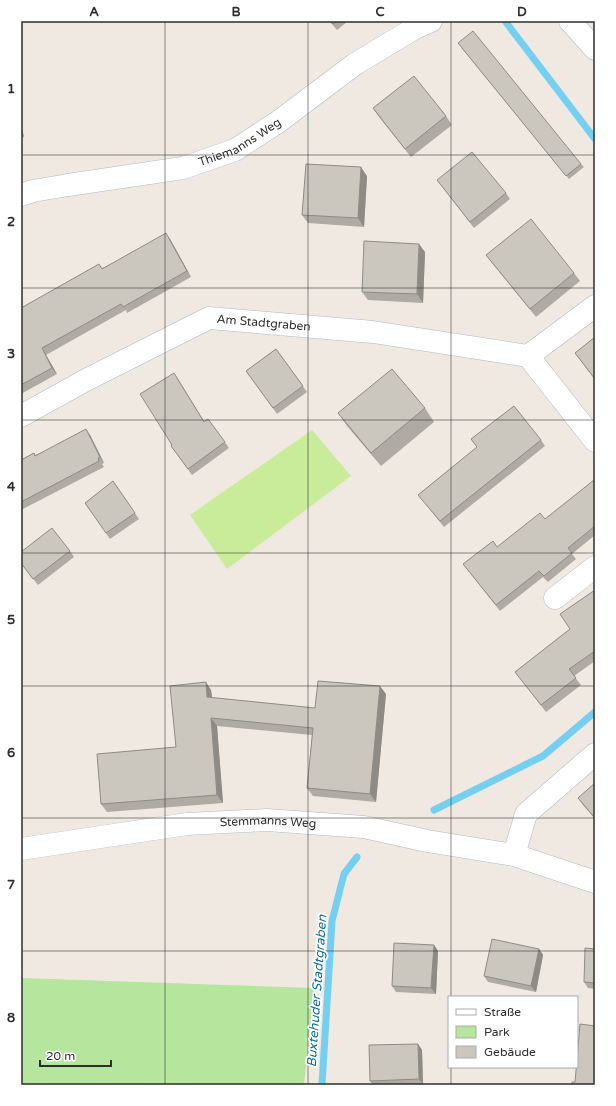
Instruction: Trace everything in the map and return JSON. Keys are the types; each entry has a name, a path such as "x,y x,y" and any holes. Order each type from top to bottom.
{"street":[{"name":"Thiemanns Weg","path":"21,195 68,184 183,168 235,150 278,122 354,64 415,28 430,21"},
{"path":"570,21 595,49"},
{"path":"595,306 528,356 595,441"},
{"name":"Am Stadtgraben","path":"21,416 86,380 209,318 373,332 528,356"},
{"path":"555,598 595,567"},
{"path":"514,855 526,814 595,754"},
{"name":"Stemmanns Weg","path":"21,849 187,824 267,820 364,827 427,840 514,855 595,882"}],"green space":[{"path":"312,430 351,476 227,569 190,515"},
{"path":"21,978 314,988 304,1085 21,1085"}],"building":[{"path":"330,21 337,21 333,24"},
{"path":"473,31 581,164 566,176 458,43"},
{"path":"414,76 446,116 405,149 373,108"},
{"path":"472,152 506,193 470,222 437,180"},
{"path":"306,164 361,167 358,218 302,215"},
{"path":"531,219 574,273 530,309 486,255"},
{"path":"166,233 187,271 123,307 121,304 42,348 52,368 21,385 21,308 99,264 102,269"},
{"path":"364,241 419,244 417,294 362,292"},
{"path":"595,337 595,379 575,353"},
{"path":"276,349 303,386 273,408 246,371"},
{"path":"392,369 425,408 371,453 338,413"},
{"path":"174,373 204,422 208,419 225,442 188,469 171,446 172,445 140,394"},
{"path":"514,406 541,440 440,521 418,495 477,447 471,439"},
{"path":"86,429 100,457 98,458 99,461 21,502 21,460 34,453 35,456"},
{"path":"594,480 595,526 568,548 572,553 544,576 539,571 496,605 463,564 493,541 497,547 540,513 545,519"},
{"path":"113,481 135,513 106,533 85,503"},
{"path":"52,528 70,551 33,579 21,563 21,552"},
{"path":"595,590 595,651 569,669 576,678 541,705 515,672 570,629 560,614"},
{"path":"318,681 380,686 370,794 307,788 313,728 211,718 217,795 101,804 97,754 176,747 170,686 206,682 207,697 315,708"},
{"path":"595,783 595,818 578,798"},
{"path":"492,939 539,949 531,986 484,976"},
{"path":"394,943 434,945 431,988 392,986"},
{"path":"585,948 595,949 595,983 584,982"},
{"path":"580,1024 595,1026 595,1085 572,1085 572,1082 575,1082 576,1068 578,1068"},
{"path":"418,1044 419,1079 370,1081 369,1045"}],"waterway":[{"path":"505,21 595,139"},
{"name":"Buxtehuder Stadtgraben","path":"434,810 543,756 595,712"},
{"name":"Buxtehuder Stadtgraben","path":"322,1085 332,921 344,874 357,857"}]}
